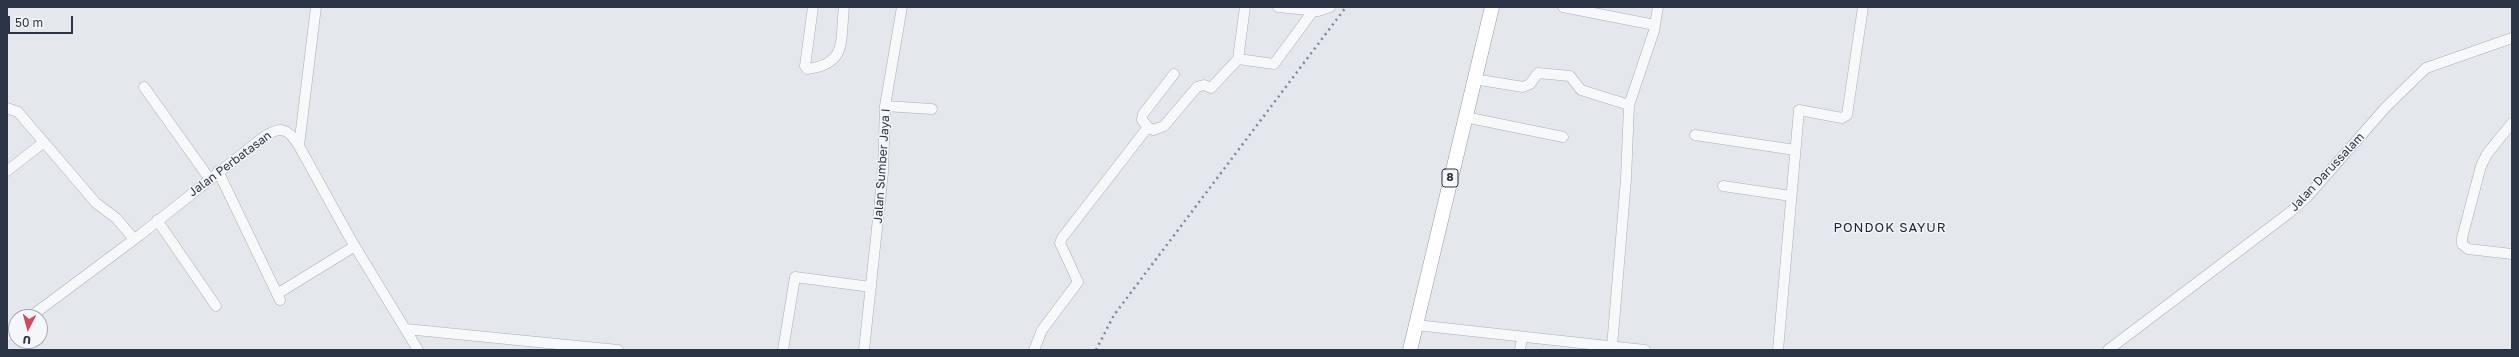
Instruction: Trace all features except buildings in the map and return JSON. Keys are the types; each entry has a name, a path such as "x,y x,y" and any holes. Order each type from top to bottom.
{"highway":[{"name":"8","path":"1410,350 1492,7"}],"street":[{"path":"299,146 316,7"},
{"path":"813,7 805,66 807,69 824,67 832,62 838,54 844,7"},
{"name":"Jalan Sumber Jaya I","path":"864,350 883,172 885,106 902,7"},
{"path":"1174,74 1143,114 1142,120 1148,127 1154,130 1160,129 1197,87 1204,85 1211,88 1238,59 1245,7"},
{"path":"1278,7 1313,11 1330,7"},
{"path":"1563,7 1655,25"},
{"path":"1612,347 1627,157 1628,105 1655,25 1658,7"},
{"path":"1778,350 1799,110 1842,118 1848,112 1863,7"},
{"path":"1238,59 1277,63 1313,11"},
{"name":"Jalan Darussalam","path":"2108,350 2294,209 2318,186 2386,107 2426,68 2512,38"},
{"path":"1474,79 1523,87 1530,84 1538,73 1567,75 1573,78 1580,90 1628,105"},
{"path":"144,87 209,178"},
{"path":"885,106 932,109"},
{"path":"7,108 18,112 96,203 116,218 134,239"},
{"path":"1465,117 1563,137"},
{"path":"2512,123 2487,154 2481,166 2462,238 2462,244 2468,249 2512,254"},
{"path":"1034,350 1042,330 1078,282 1060,243 1061,239 1148,127"},
{"name":"Jalan Perbatasan","path":"41,309 134,239 218,171 276,130 287,131 299,146 355,246 418,350"},
{"path":"1695,135 1796,150"},
{"path":"7,171 44,142"},
{"path":"218,171 279,297 355,246"},
{"path":"1723,186 1791,196"},
{"path":"157,220 216,306"},
{"path":"783,350 795,277 871,287"},
{"path":"1416,324 1645,350"},
{"path":"406,329 512,345 618,350"},
{"path":"1520,350 1522,337"}],"railway":[{"path":"1096,350 1114,315 1346,7"}],"district":[{"name":"PONDOK SAYUR","path":"1890,228"}]}
